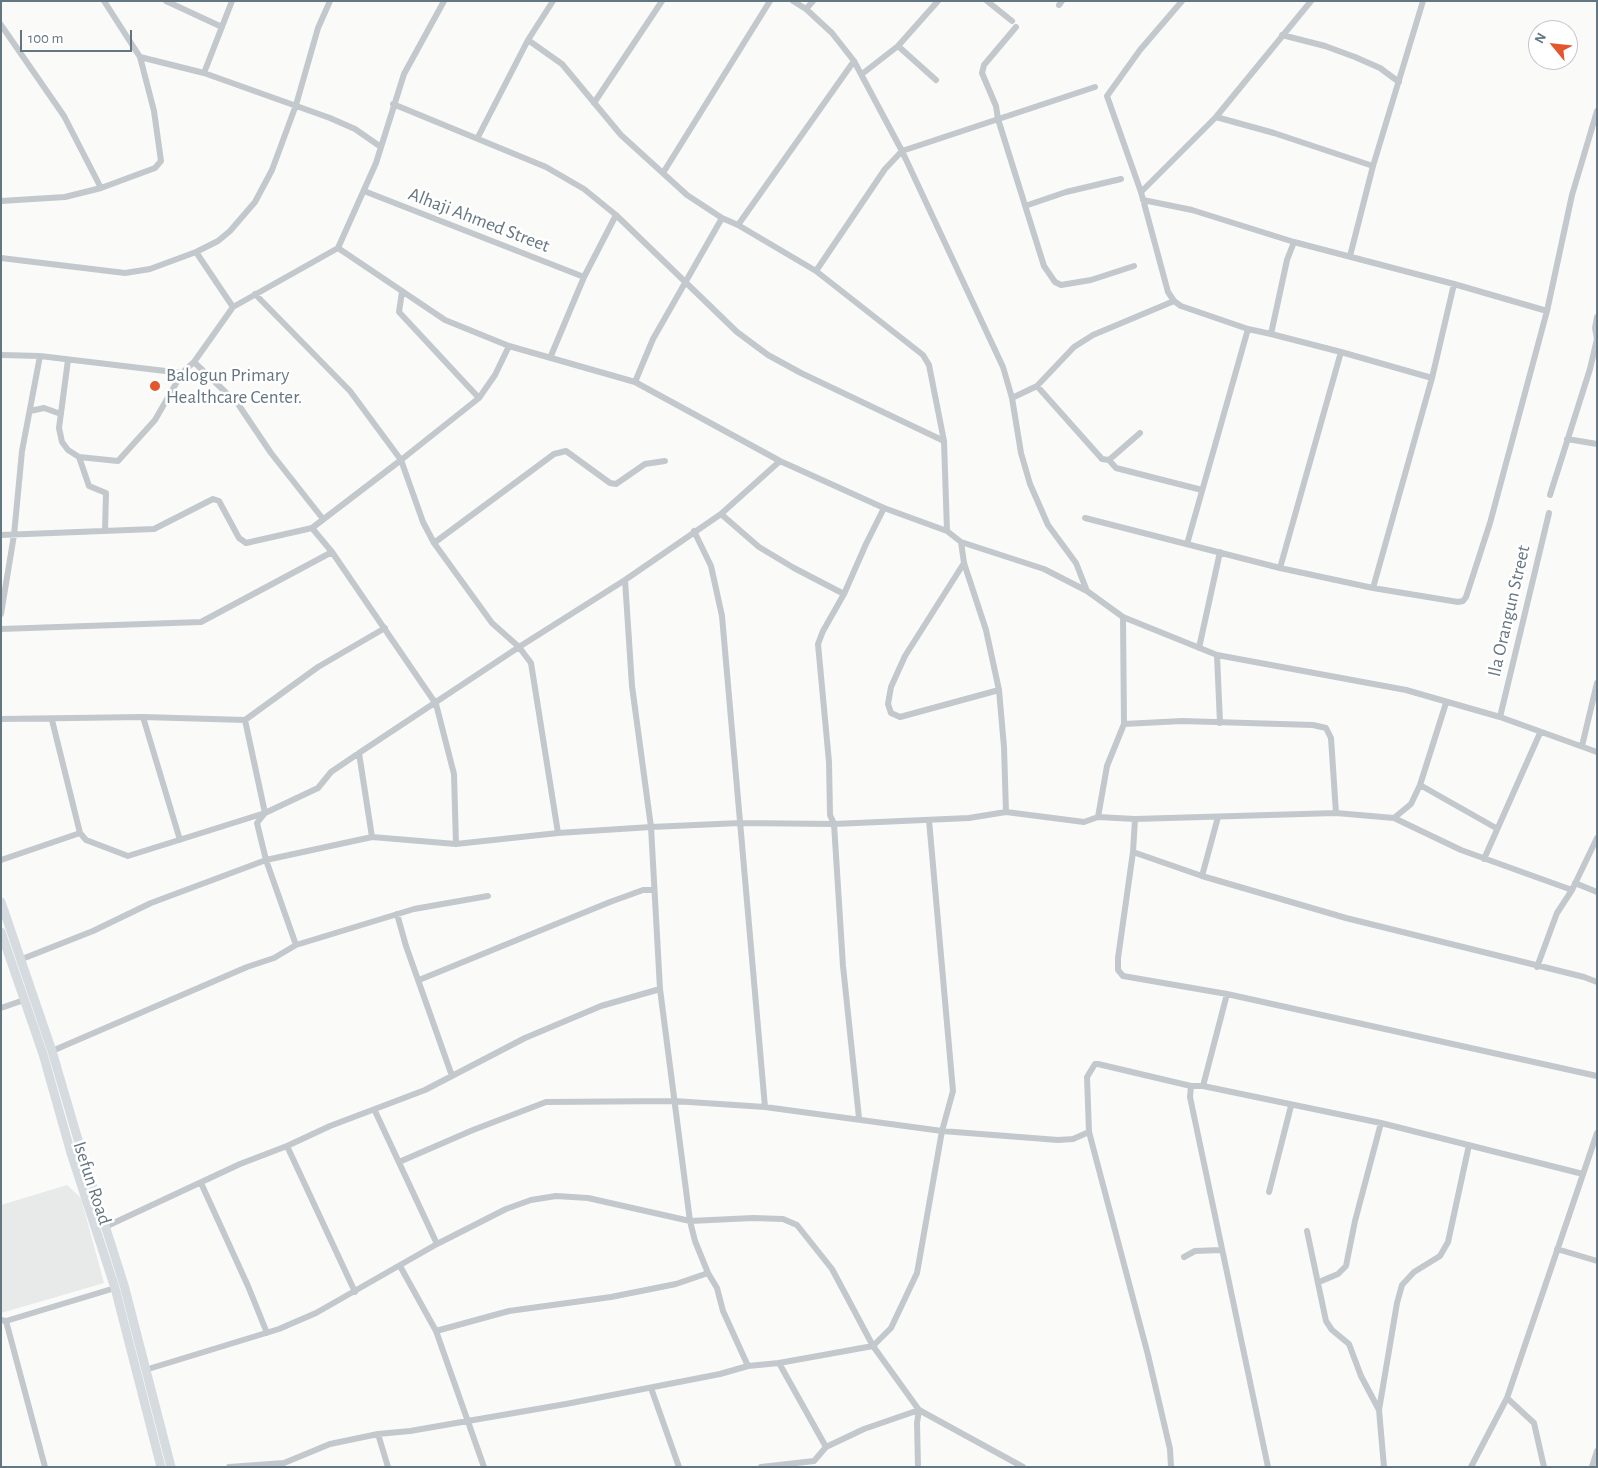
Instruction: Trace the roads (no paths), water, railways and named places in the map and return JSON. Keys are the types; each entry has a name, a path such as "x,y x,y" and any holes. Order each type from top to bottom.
{"street":[{"path":"1,201 65,197 101,188 155,168 161,161 154,110 140,57 104,1"},
{"path":"166,1 222,27"},
{"path":"204,73 232,1"},
{"path":"1,258 125,272 150,269 196,252 230,232 255,202 272,170 296,105 318,28 330,1"},
{"path":"68,360 61,414 62,442 68,450 79,456 118,461 155,420 182,373 194,362 233,307 338,248 364,191 381,147 404,74 444,1"},
{"path":"478,137 528,40 553,1"},
{"path":"594,103 662,1"},
{"path":"662,173 770,1"},
{"path":"793,1 806,9 832,33 854,61 902,151 1003,367 1012,398 1017,437 1030,484 1048,525 1076,563 1087,591"},
{"path":"806,9 813,1"},
{"path":"862,74 898,46 938,1"},
{"path":"987,1 1014,24 982,70 996,106 998,119 1044,266 1056,282 1062,285 1134,266"},
{"path":"1182,1 1140,50 1107,96 1141,192 1168,292 1174,301 1181,306 1210,314 1248,329 1341,352 1432,378"},
{"path":"1141,192 1216,118 1310,1"},
{"path":"1350,256 1373,166 1423,1"},
{"path":"1,25 64,116 101,188"},
{"path":"1282,35 1325,46 1355,57 1380,68 1399,82"},
{"path":"528,40 562,64 621,136 688,195 722,218 738,225 816,271 923,356 929,366 944,441 947,530"},
{"path":"898,46 936,80"},
{"path":"140,57 204,73 296,105 354,129 381,147"},
{"path":"738,225 854,61"},
{"path":"816,271 885,169 902,151 1095,87"},
{"path":"393,104 478,137 546,167 584,189 616,215 737,332 768,355 801,373 944,441"},
{"path":"1086,518 1280,568 1373,588 1458,602 1466,597 1490,524 1547,311 1572,195 1597,111"},
{"path":"1216,118 1274,133 1373,166"},
{"path":"1025,206 1066,192 1121,179"},
{"name":"Alhaji Ahmed Street","path":"364,191 584,277"},
{"path":"1142,200 1192,210 1294,242 1454,284 1547,311"},
{"path":"550,358 584,277 616,215"},
{"path":"635,382 653,339 722,218"},
{"path":"1271,334 1287,260 1294,242"},
{"path":"338,248 445,320 508,346 635,382 780,461 884,508 947,530 961,542 1044,569 1087,591 1123,616 1199,648 1217,655 1406,690 1500,717 1597,752"},
{"path":"196,252 233,307"},
{"path":"1373,588 1432,378 1454,284"},
{"path":"402,292 399,312 479,398"},
{"path":"255,294 350,391 401,460 423,522 434,544 492,624 519,647 531,662 558,833"},
{"path":"1012,398 1037,386 1074,347 1093,335 1174,301"},
{"path":"1550,495 1590,369 1597,339 1597,317"},
{"path":"1187,544 1248,329"},
{"path":"1,536 154,529 213,499 219,501 240,538 246,543 312,528 479,398 496,375 508,346"},
{"path":"1280,568 1341,352"},
{"path":"1,356 40,356 182,373"},
{"path":"1,614 14,535 22,451 40,356"},
{"path":"194,362 238,404 272,454 323,519"},
{"path":"1037,386 1100,458 1109,460 1116,468 1202,490"},
{"path":"30,411 44,408 61,414"},
{"path":"1109,460 1140,433"},
{"path":"1567,439 1597,444"},
{"path":"434,544 554,454 566,452 610,483 616,484 645,464 665,461"},
{"path":"79,456 89,486 106,493 105,530"},
{"path":"52,720 80,833 86,840 128,856 265,812 318,788 331,772 359,753 436,704 519,647 625,580 721,514 780,461"},
{"path":"859,1118 840,929 834,824 830,815 829,762 818,644 823,631 844,594 884,508"},
{"name":"Ila Orangun Street","path":"1500,717 1549,513"},
{"path":"721,514 759,547 844,594"},
{"path":"312,528 332,552 436,704 454,774 456,844"},
{"path":"694,531 711,566 722,616 765,1107"},
{"path":"961,542 964,563 986,630 999,690 1004,747 1006,812"},
{"path":"1,629 201,622 332,552"},
{"path":"1199,648 1220,552"},
{"path":"964,563 905,656 891,687 888,704 891,713 900,717 999,690"},
{"path":"625,580 632,686 652,827 660,989 690,1221 695,1241 708,1273 717,1288 723,1311 748,1366"},
{"path":"1098,817 1107,766 1124,724 1123,616"},
{"path":"1,719 52,720 143,717 245,720 318,667 385,628"},
{"path":"1217,655 1220,724"},
{"path":"1582,746 1597,683"},
{"path":"1394,818 1411,804 1420,785 1446,703"},
{"path":"143,717 180,840"},
{"path":"245,720 265,812 257,823 266,860 296,946"},
{"path":"1124,724 1182,721 1220,724 1313,725 1326,728 1331,738 1336,813"},
{"path":"1484,859 1496,828 1540,733"},
{"path":"359,753 372,837"},
{"path":"1420,785 1496,828"},
{"path":"22,959 93,931 151,903 266,860 372,837 456,844 558,833 652,827 740,823 834,824 929,820 969,818 1006,812 1084,822 1098,817 1135,819 1336,813 1394,818 1484,859 1573,887 1597,892"},
{"path":"1202,876 1218,817"},
{"path":"1135,819 1133,852 1118,970 1122,976 1227,994 1597,1076"},
{"path":"229,1467 284,1465 330,1444 378,1434 410,1431 651,1388 748,1366 779,1364 873,1346 891,1328 918,1274 942,1131 954,1090 929,820"},
{"path":"1,860 80,833"},
{"path":"1537,967 1557,913 1573,887 1597,838"},
{"path":"1133,852 1202,876 1346,918 1537,967 1584,977 1597,982"},
{"path":"419,980 610,902 643,890 654,890"},
{"path":"52,1051 247,967 274,958 296,946 397,914 442,903 488,896"},
{"name":"Isefun Road","path":"1,902 52,1051 124,1285 171,1467"},
{"path":"397,914 452,1076"},
{"name":"Isefun Road","path":"1,932 114,1288 161,1467"},
{"path":"105,1227 240,1164 287,1146 330,1126 418,1094 525,1038 601,1006 660,989"},
{"path":"1203,1086 1227,994"},
{"path":"1,1008 24,1000"},
{"path":"1171,1467 1170,1449 1148,1355 1090,1132 1087,1077 1095,1064 1165,1078 1191,1086 1203,1086 1291,1106 1381,1123 1583,1174"},
{"path":"1191,1086 1190,1097 1268,1467"},
{"path":"399,1162 491,1122 546,1102 674,1101 765,1107 859,1118 942,1131 1058,1140 1073,1139 1090,1132"},
{"path":"1269,1192 1291,1106"},
{"path":"375,1111 436,1244"},
{"path":"1319,1282 1338,1274 1346,1266 1355,1221 1381,1123"},
{"path":"1472,1467 1507,1398 1597,1132"},
{"path":"1384,1467 1379,1410 1397,1303 1402,1285 1414,1272 1440,1256 1448,1242 1468,1145"},
{"path":"287,1146 355,1292"},
{"path":"201,1183 248,1286 267,1333"},
{"path":"145,1370 267,1333 316,1313 436,1244 506,1209 531,1200 556,1196 588,1198 690,1221 753,1218 783,1219 797,1225 832,1269 873,1346 919,1410 1014,1464 1023,1467"},
{"path":"1307,1231 1326,1321 1332,1330 1349,1344 1361,1376 1379,1410"},
{"path":"1557,1249 1597,1262"},
{"path":"1184,1257 1194,1251 1221,1250"},
{"path":"400,1266 436,1331 484,1467"},
{"path":"436,1331 509,1311 611,1297 676,1284 708,1273"},
{"path":"45,1467 4,1321 114,1288"},
{"path":"779,1364 826,1447"},
{"path":"651,1388 679,1467"},
{"path":"1507,1398 1534,1423 1544,1467"},
{"path":"761,1467 815,1464 826,1447 864,1429 919,1410"},
{"path":"918,1467 917,1423 919,1410"},
{"path":"378,1434 388,1467"},
{"path":"1592,1467 1597,1451"}],"place":[{"name":"Balogun Primary Healthcare Center.","path":"155,386"}]}
